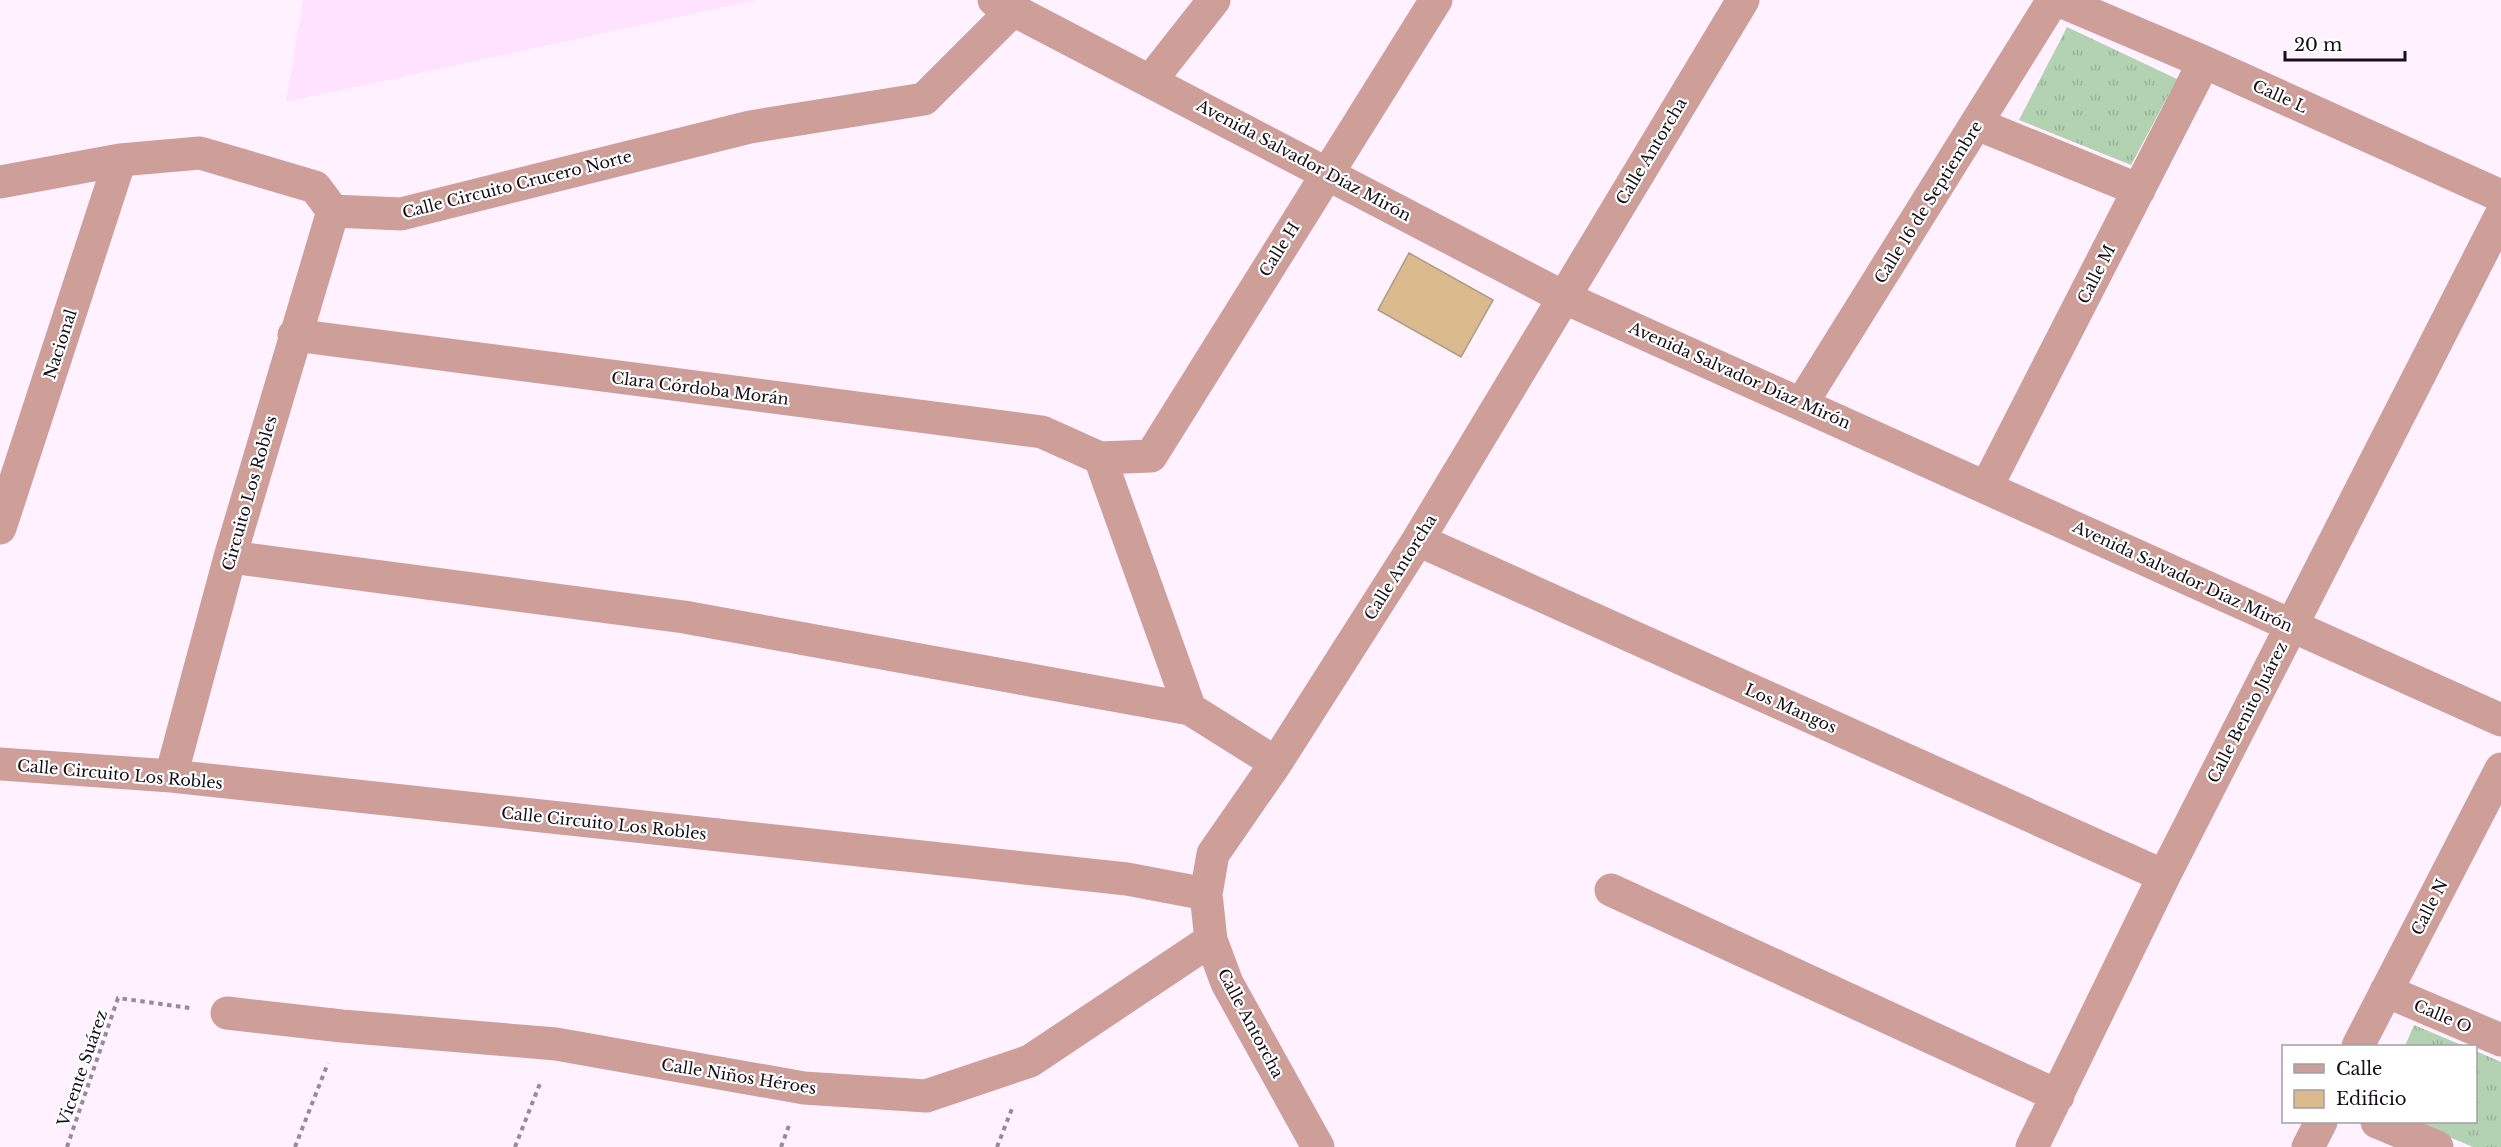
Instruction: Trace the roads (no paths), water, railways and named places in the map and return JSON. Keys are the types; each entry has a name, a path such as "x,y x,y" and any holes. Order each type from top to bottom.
{"street":[{"path":"1151,80 1214,0"},
{"name":"Calle H","path":"1100,458 1151,456 1436,0"},
{"name":"Calle Antorcha","path":"1318,1147 1227,983 1211,940 1206,894 1214,854 1276,763 1418,540 1743,0"},
{"name":"Calle 16 de Septiembre","path":"1802,403 2053,0"},
{"name":"Calle L","path":"2058,0 2204,62 2501,196"},
{"name":"Avenida Salvador Díaz Mirón","path":"1003,5 1151,80 1563,297 1987,486 2501,720"},
{"name":"Calle Circuito Crucero Norte","path":"333,211 401,214 750,127 924,99 1003,5"},
{"name":"Calle M","path":"1987,486 2204,62"},
{"path":"1977,124 2139,190"},
{"path":"0,182 120,160 200,153 315,187 333,211"},
{"name":"Nacional","path":"0,528 120,160"},
{"name":"Circuito Los Robles","path":"171,776 230,557 294,335 333,211"},
{"name":"Calle Benito Juárez","path":"2032,1147 2164,876 2501,215"},
{"name":"Clara Córdoba Morán","path":"294,335 1042,432 1100,458"},
{"path":"1100,458 1190,709"},
{"name":"Los Mangos","path":"1418,540 2164,876"},
{"path":"230,557 684,617 1190,709 1276,763"},
{"name":"Calle Circuito Los Robles","path":"0,764 171,776 1116,878 1206,894"},
{"name":"Calle N","path":"2359,1045 2501,769"},
{"path":"1611,890 2058,1096"},
{"name":"Calle Niños Héroes","path":"227,1013 342,1026 556,1044 804,1088 926,1096 1030,1061 1211,940"},
{"name":"Calle O","path":"2386,991 2501,1040"},
{"path":"2308,1147 2320,1123"},
{"path":"2379,1123 2437,1147"}]}
